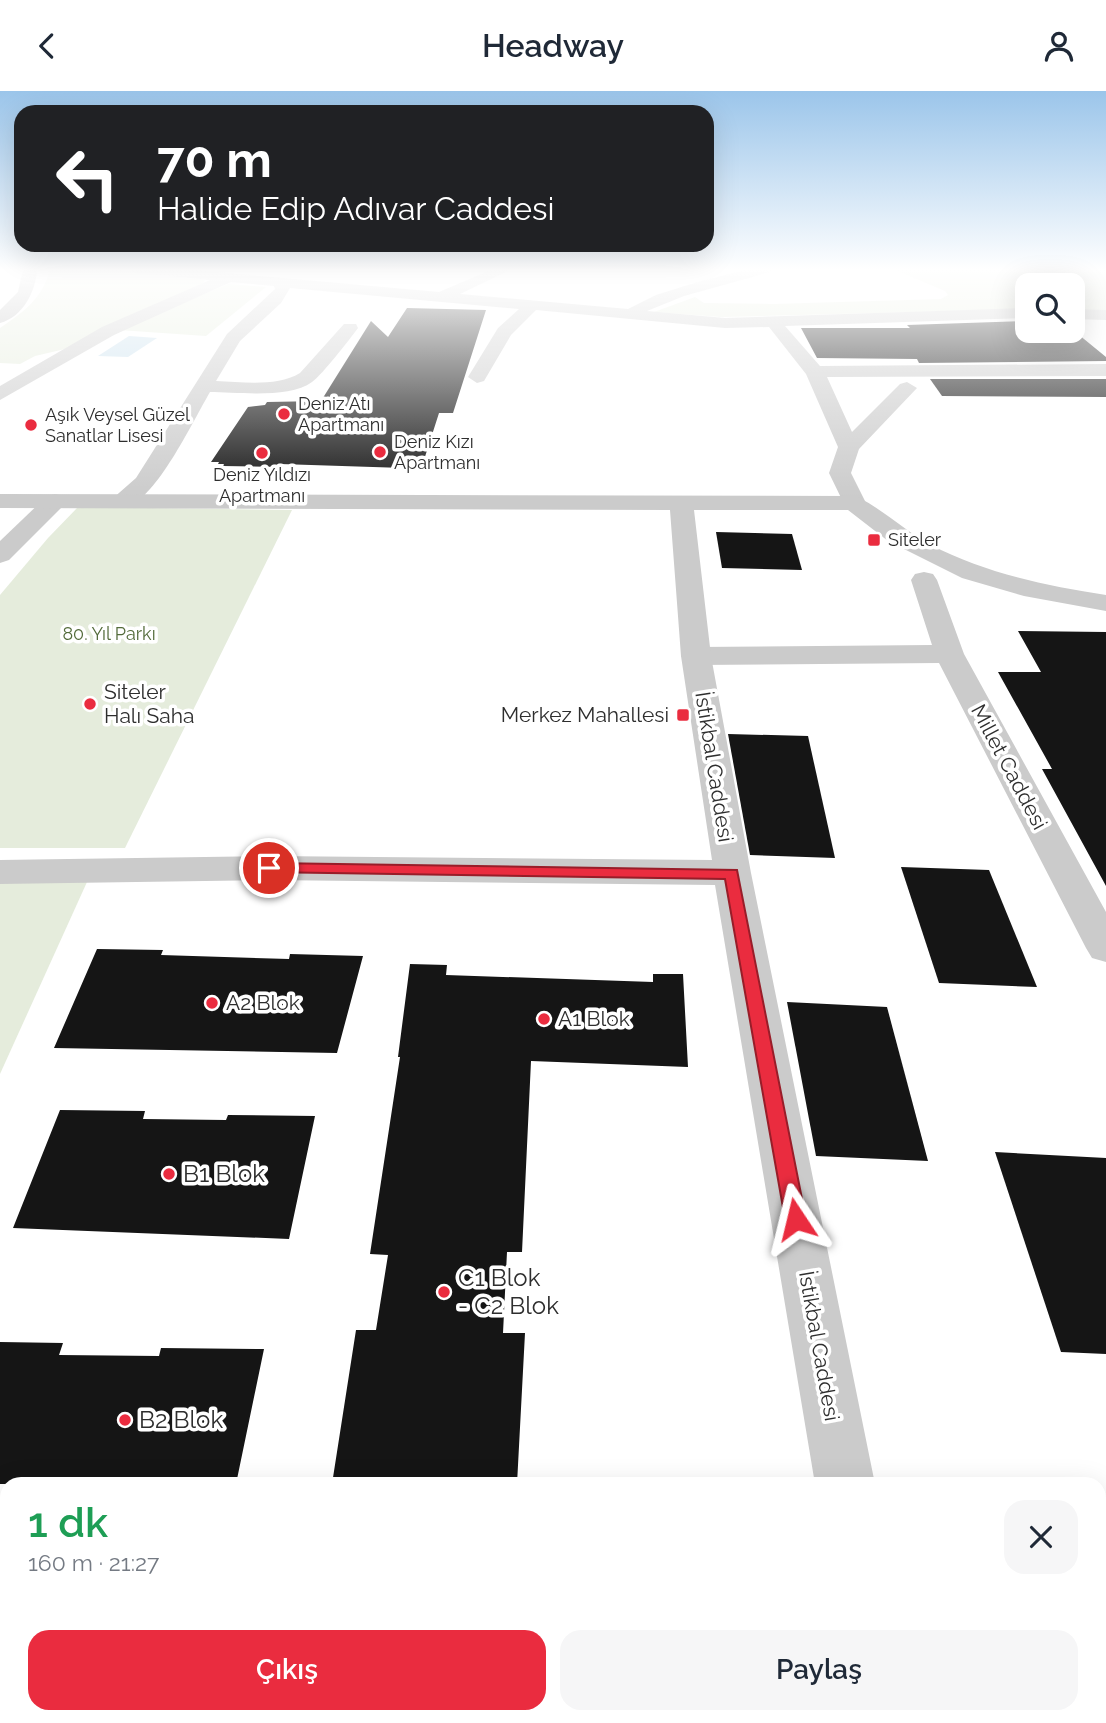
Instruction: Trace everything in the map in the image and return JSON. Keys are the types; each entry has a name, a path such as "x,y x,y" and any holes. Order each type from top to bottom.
{"street":[{"path":"0,394 84,345"},
{"path":"123,500 145,482 229,345"},
{"path":"205,386 281,385 303,380 330,345"},
{"path":"477,377 496,345"},
{"path":"792,345 815,372 849,447"},
{"path":"815,372 1106,370"},
{"path":"906,388 849,447 840,473 854,503 897,536 953,565 1031,591 1106,605"},
{"path":"0,501 854,503"},
{"path":"0,555 55,501"},
{"name":"İstikbal Caddesi","path":"681,502 696,656 732,873 844,1477"},
{"path":"897,536 904,556 924,580 950,590 1017,603 1106,605"},
{"name":"Millet Caddesi","path":"924,580 949,654 1106,949"},
{"path":"696,656 949,654"},
{"path":"0,872 282,868 732,873"}],"green space":[{"path":"0,345 73,345 35,356 20,364 0,363"},
{"name":"80. Yıl Parkı","path":"78,507 292,510 125,848 0,848 0,595"},
{"path":"92,871 0,1074 0,872"}],"water":[{"path":"115,345 146,345 128,357 98,356"}],"building":[{"path":"356,345 475,345 453,413 439,413 423,463 413,463 404,468 280,464 279,467 223,466 224,464 218,464 219,462 211,462 248,407 265,405 267,402 321,401"},
{"path":"810,345 1092,345 1106,357 1106,361 919,363 917,359 817,358"},
{"path":"930,379 1106,379 1106,397 942,396"},
{"path":"716,532 792,534 802,570 722,568"},
{"path":"1018,631 1106,632 1106,886 1042,769 1052,769 998,672 1041,672"},
{"path":"728,734 808,736 835,858 750,855"},
{"path":"901,867 989,870 1037,987 939,983"},
{"name":"A2 Blok","path":"97,949 163,950 161,955 289,959 290,954 363,956 337,1053 54,1048"},
{"name":"C1 Blok - C2 Blok","path":"410,964 447,965 446,975 653,982 653,974 683,974 688,1067 531,1061 522,1252 507,1252 503,1333 525,1333 517,1477 333,1477 356,1330 376,1330 388,1255 370,1254"},
{"path":"787,1002 887,1007 928,1161 816,1156"},
{"name":"B1 Blok","path":"60,1110 145,1111 143,1119 226,1120 228,1115 315,1116 289,1239 13,1228"},
{"path":"995,1152 1106,1158 1106,1354 1061,1352"},
{"name":"B2 Blok","path":"0,1342 63,1343 59,1355 159,1356 161,1348 264,1349 237,1477 0,1477"}],"place":[{"name":"Deniz Atı Apartmanı","path":"284,414"},
{"name":"Aşık Veysel Güzel Sanatlar Lisesi","path":"31,425"},
{"name":"Deniz Kızı Apartmanı","path":"380,452"},
{"name":"Deniz Yıldızı Apartmanı","path":"262,453"},
{"name":"Siteler","path":"874,540"},
{"name":"Siteler Halı Saha","path":"90,704"},
{"name":"Merkez Mahallesi","path":"683,715"},
{"name":"A2 Blok","path":"212,1003"},
{"name":"A1 Blok","path":"544,1019"},
{"name":"B1 Blok","path":"169,1174"},
{"name":"C1 Blok - C2 Blok","path":"444,1292"},
{"name":"B2 Blok","path":"125,1420"}],"route":[{"path":"269,868 732,873 796,1219"}]}
